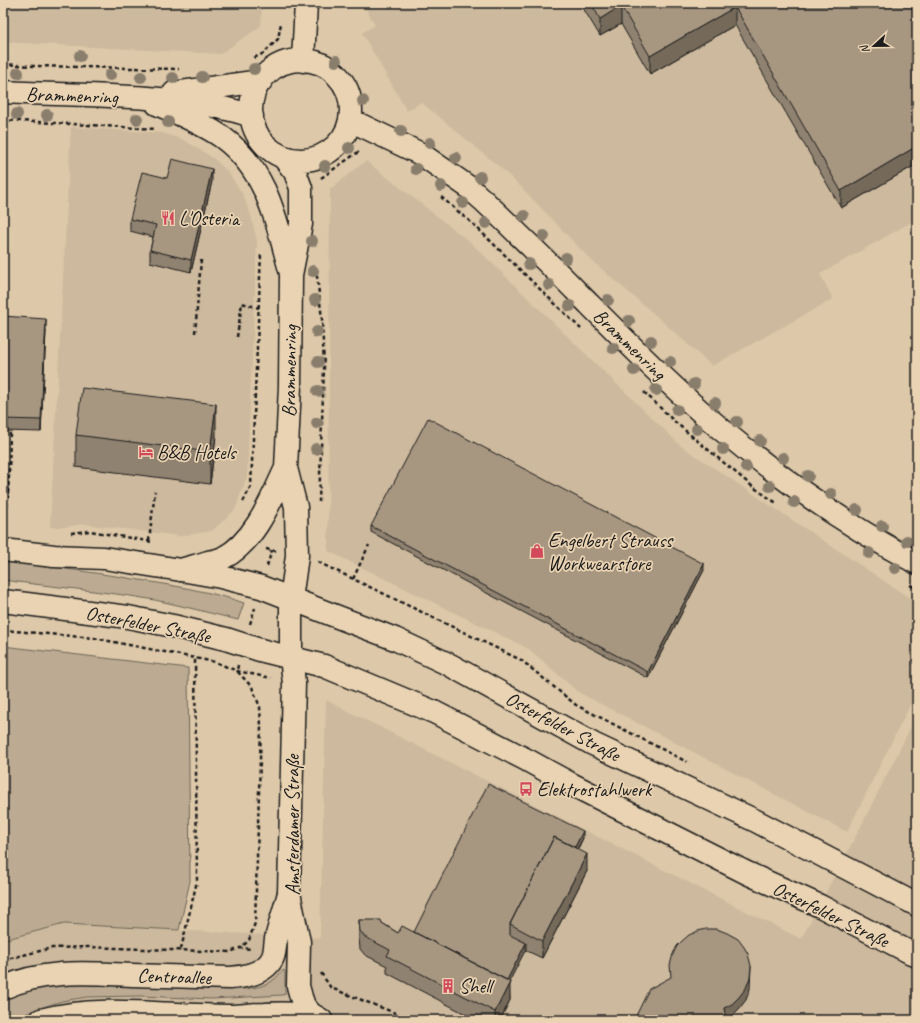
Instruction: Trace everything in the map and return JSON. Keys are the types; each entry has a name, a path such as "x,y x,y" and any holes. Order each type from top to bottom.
{"street":[{"path":"302,61 306,3"},
{"name":"Brammenring","path":"293,61 302,61 316,63 325,67 339,78 350,100 352,111 345,134 333,149 326,154 304,161 283,157 263,142 257,134 251,109 255,90 261,81 272,70 293,61"},
{"name":"Brammenring","path":"141,97 261,81"},
{"name":"Brammenring","path":"3,92 141,97 188,102 227,109 252,116"},
{"name":"Brammenring","path":"141,97 208,128 233,146 246,160 264,186 276,220 291,275"},
{"name":"Brammenring","path":"350,120 421,154 467,186 506,222 651,366 722,430 824,507 860,531 917,563"},
{"name":"Brammenring","path":"283,157 295,172 301,188 301,224 291,275 290,386 286,468 296,507 297,556 291,599"},
{"name":"Brammenring","path":"181,570 222,558 231,553 249,537 256,528 272,499 286,468"},
{"name":"Osterfelder Straße","path":"3,550 54,556 104,558 221,577 261,587 395,639 450,665 593,744 756,821 917,905"},
{"path":"291,599 291,657"},
{"name":"Osterfelder Straße","path":"3,601 128,617 173,626 324,666 434,712 734,867 820,906 917,956"},
{"name":"Amsterdamer Straße","path":"291,657 294,683 289,893 299,942 298,986 304,1006 316,1017"},
{"name":"Centroallee","path":"3,988 22,980 51,974 83,973 230,978 239,978 252,975 264,968 273,958 276,940 289,893"},
{"name":"Centroallee","path":"41,1020 58,1016 97,1011 229,1016 267,1014 316,1017"}],"path":[{"path":"253,59 264,53 278,39 282,21"},
{"path":"3,64 184,69"},
{"path":"3,120 163,129"},
{"path":"241,507 251,486 262,249"},
{"path":"195,333 201,260"},
{"path":"316,262 322,319 324,368 319,503"},
{"path":"238,337 242,303 259,308"},
{"path":"3,527 6,528 7,522 10,430"},
{"path":"150,541 155,490"},
{"path":"69,534 90,530 157,542"},
{"path":"242,543 297,556 319,563 522,660 576,705 690,764"},
{"path":"353,579 369,545"},
{"path":"236,670 272,550"},
{"path":"319,556 319,563"},
{"path":"3,630 94,638 214,662 236,670 294,683"},
{"path":"181,949 197,881 195,658"},
{"path":"236,670 252,687 260,706 261,726 255,923 249,940 240,948"}],"shaded area":[{"path":"3,3 262,3 261,26 220,54 3,42"},
{"path":"917,3 917,219 820,274 833,299 712,366 590,259 502,169 421,102 407,111 362,33 375,25 363,4"},
{"path":"71,127 162,133 184,140 213,158 228,172 243,195 251,216 257,241 247,476 235,510 212,531 180,536 84,524 65,527 50,527"},
{"path":"366,161 470,242 681,446 917,603 917,691 847,832 578,692 529,649 328,551 330,189"},
{"path":"3,561 158,583 212,594 244,603 238,620 155,600 3,580"},
{"path":"3,646 188,668 190,881 179,930 64,924 3,940"},
{"path":"326,700 801,939 857,834 917,715 917,1020 3,1020 3,940 64,924 320,938"},
{"path":"284,970 285,994 282,995 212,999 140,996 87,997 62,1001 11,1020 3,1020 3,998 13,994 54,984 246,989 269,983"}],"building":[{"path":"591,3 911,3 917,14 917,146 841,191 735,7 650,56 621,6 600,19"},
{"name":"L'Osteria","path":"172,159 212,169 191,260 150,250 156,225 130,219 142,172 167,178"},
{"path":"3,316 46,319 41,420 3,419"},
{"path":"82,388 216,404 210,452 76,435"},
{"name":"Engelbert Strauss Workwearstore","path":"428,418 704,564 648,672 371,526"},
{"path":"488,784 583,831 575,847 554,837 510,924 510,935 526,943 507,980 414,932"},
{"path":"554,837 587,854 542,941 510,924"},
{"path":"359,920 381,920 382,923 398,933 402,926 510,982 495,1012 387,956 390,950 365,937 360,931"},
{"path":"706,929 717,929 738,939 748,954 751,966 750,977 746,988 732,1004 724,1008 726,1020 634,1020 649,989 671,977 670,965 677,946 689,935"}],"place":[{"name":"L'Osteria","path":"168,218"},
{"name":"B&B Hotels","path":"146,452"},
{"name":"Engelbert Strauss Workwearstore","path":"537,551"},
{"name":"Elektrostahlwerk","path":"526,789"},
{"name":"Shell","path":"448,986"}]}
